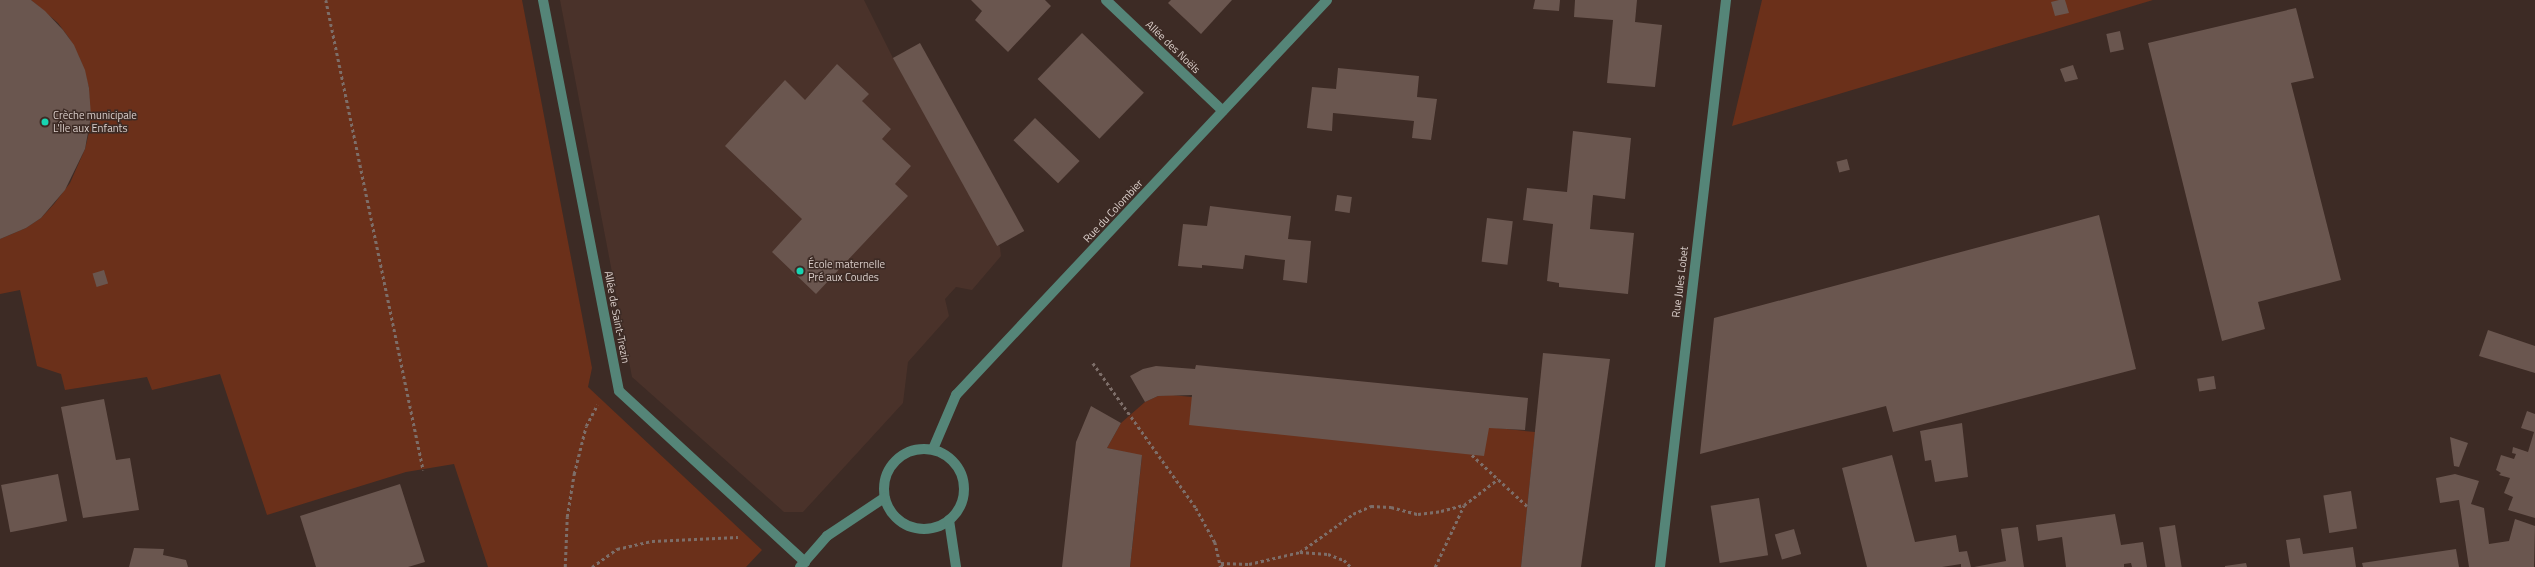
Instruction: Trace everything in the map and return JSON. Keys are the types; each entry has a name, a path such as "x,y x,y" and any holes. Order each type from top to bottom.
{"street":[{"name":"Allée de Saint-Trezin","path":"543,0 619,391"},
{"name":"Allée des Noëls","path":"1106,0 1223,111"},
{"name":"Rue du Colombier","path":"933,449 956,396 1327,0"},
{"name":"Rue Jules Lobet","path":"1660,567 1726,0"},
{"path":"619,391 764,525 802,564 827,536 884,498"},
{"path":"917,449 933,449 949,457 961,471 964,489 962,500 960,506 949,520 935,528 918,529 903,524 891,513 884,498 884,482 894,462 902,455 917,449"},
{"path":"949,520 956,567"}],"path":[{"path":"326,0 423,470"},
{"path":"1094,363 1196,508 1215,542 1222,567"},
{"path":"564,567 569,502 586,426 594,407 619,391"},
{"path":"1472,454 1527,506"},
{"path":"1300,552 1354,514 1370,506 1390,507 1418,514 1441,511 1464,505 1498,479"},
{"path":"1434,567 1464,505"},
{"path":"592,567 616,549 652,541 755,535 764,525"},
{"path":"1221,563 1249,564 1300,552 1328,554 1344,560 1351,567"},
{"path":"1221,563 1226,567"}],"shaded area":[{"path":"31,0 522,0 592,368 588,387 762,550 746,567 488,567 454,464 406,472 267,515 220,374 152,390 147,377 65,390 61,374 37,366 20,290 0,294 0,239 26,228 41,218 54,204 70,183 85,149 90,128 89,88 81,61 69,38 58,23"},
{"name":"École maternelle Pré aux Coudes","path":"560,0 864,0 893,58 1000,247 1001,256 972,290 956,287 945,299 949,316 908,362 903,403 803,512 784,512 632,377"},
{"path":"1762,0 2153,0 1732,126"},
{"path":"1172,395 1535,432 1521,567 1130,567 1142,456 1107,448 1121,423 1145,402 1158,396"}],"building":[{"name":"Crèche municipale L'Île aux Enfants","path":"0,0 31,0 45,11 63,30 74,45 85,70 89,88 91,116 85,149 65,190 41,218 26,228 0,239"},
{"path":"971,0 1045,0 1051,6 1008,52 975,20 982,11"},
{"path":"1171,0 1232,0 1201,34 1168,3"},
{"path":"1535,0 1560,0 1559,11 1533,9"},
{"path":"1575,0 1637,0 1635,22 1662,25 1655,87 1607,83 1613,20 1574,17"},
{"path":"2065,0 2069,13 2055,16 2051,2"},
{"path":"2296,8 2314,78 2291,83 2341,280 2258,302 2265,329 2222,341 2148,43"},
{"path":"2120,31 2124,50 2110,52 2106,34"},
{"path":"1082,33 1144,93 1099,139 1038,79"},
{"path":"920,43 1024,231 997,246 893,58"},
{"path":"837,64 869,94 862,101 891,129 882,139 911,166 895,184 908,196 816,294 772,252 802,219 725,146 785,80 805,100"},
{"path":"2073,65 2078,79 2065,82 2060,69"},
{"path":"1338,68 1419,76 1417,97 1437,99 1431,140 1412,138 1414,121 1333,113 1332,131 1307,128 1312,87 1336,89"},
{"path":"1035,118 1080,161 1058,183 1013,140"},
{"path":"1573,131 1631,138 1625,199 1593,195 1590,229 1634,233 1628,294 1559,287 1559,283 1547,281 1553,224 1523,220 1527,188 1567,192"},
{"path":"1847,159 1850,170 1839,172 1836,162"},
{"path":"1337,195 1352,197 1350,213 1335,211"},
{"path":"1210,206 1291,216 1288,239 1311,241 1307,283 1283,280 1285,260 1245,255 1243,269 1202,265 1202,268 1178,266 1183,224 1207,226"},
{"path":"2099,215 2136,369 1893,432 1886,406 1700,454 1714,318"},
{"path":"1487,218 1513,221 1507,265 1482,262"},
{"path":"104,270 108,283 97,287 93,274"},
{"path":"2488,330 2535,346 2535,373 2479,356"},
{"path":"1543,353 1610,359 1581,567 1521,567"},
{"path":"1196,365 1528,398 1525,430 1489,428 1484,456 1189,425 1192,395 1158,396 1145,402 1130,376 1143,369 1156,366 1195,369"},
{"path":"2214,376 2216,389 2199,391 2197,379"},
{"path":"104,399 116,460 130,458 139,510 83,518 61,407"},
{"path":"1091,406 1121,423 1107,448 1142,455 1130,567 1062,567 1076,442"},
{"path":"2527,411 2535,414 2535,518 2508,510 2513,497 2504,493 2510,478 2499,475 2501,473 2496,470 2501,455 2514,459 2516,454 2512,453 2513,447 2528,452 2534,432 2521,428"},
{"path":"1962,423 1968,477 1935,482 1931,460 1925,461 1920,431"},
{"path":"2450,437 2468,443 2459,467 2454,466"},
{"path":"1892,455 1915,542 1956,535 1959,552 1967,551 1971,567 1961,567 1961,564 1942,567 1867,567 1842,468"},
{"path":"58,474 67,521 10,532 1,485"},
{"path":"2455,474 2479,481 2471,504 2484,508 2489,544 2509,541 2515,519 2535,526 2534,567 2469,567 2459,500 2440,503 2436,478"},
{"path":"400,484 425,562 408,567 316,567 300,516"},
{"path":"2351,491 2357,529 2329,533 2323,495"},
{"path":"1759,498 1768,555 1720,563 1711,506"},
{"path":"2115,514 2121,545 2143,542 2147,567 2132,567 2131,563 2124,564 2124,567 2066,567 2062,537 2038,541 2036,525"},
{"path":"2175,525 2182,567 2165,567 2159,528"},
{"path":"2018,527 2024,567 1974,567 2006,561 2001,529"},
{"path":"1794,529 1801,554 1782,560 1775,535"},
{"path":"2300,538 2303,554 2353,547 2356,567 2290,567 2286,540"},
{"path":"134,548 164,549 163,555 186,560 188,567 129,567"},
{"path":"2456,549 2459,567 2363,567 2362,563"},
{"path":"2246,563 2247,567 2225,567 2225,566"}],"place":[{"name":"Crèche municipale L'Île aux Enfants","path":"45,122"},
{"name":"École maternelle Pré aux Coudes","path":"800,271"}]}
